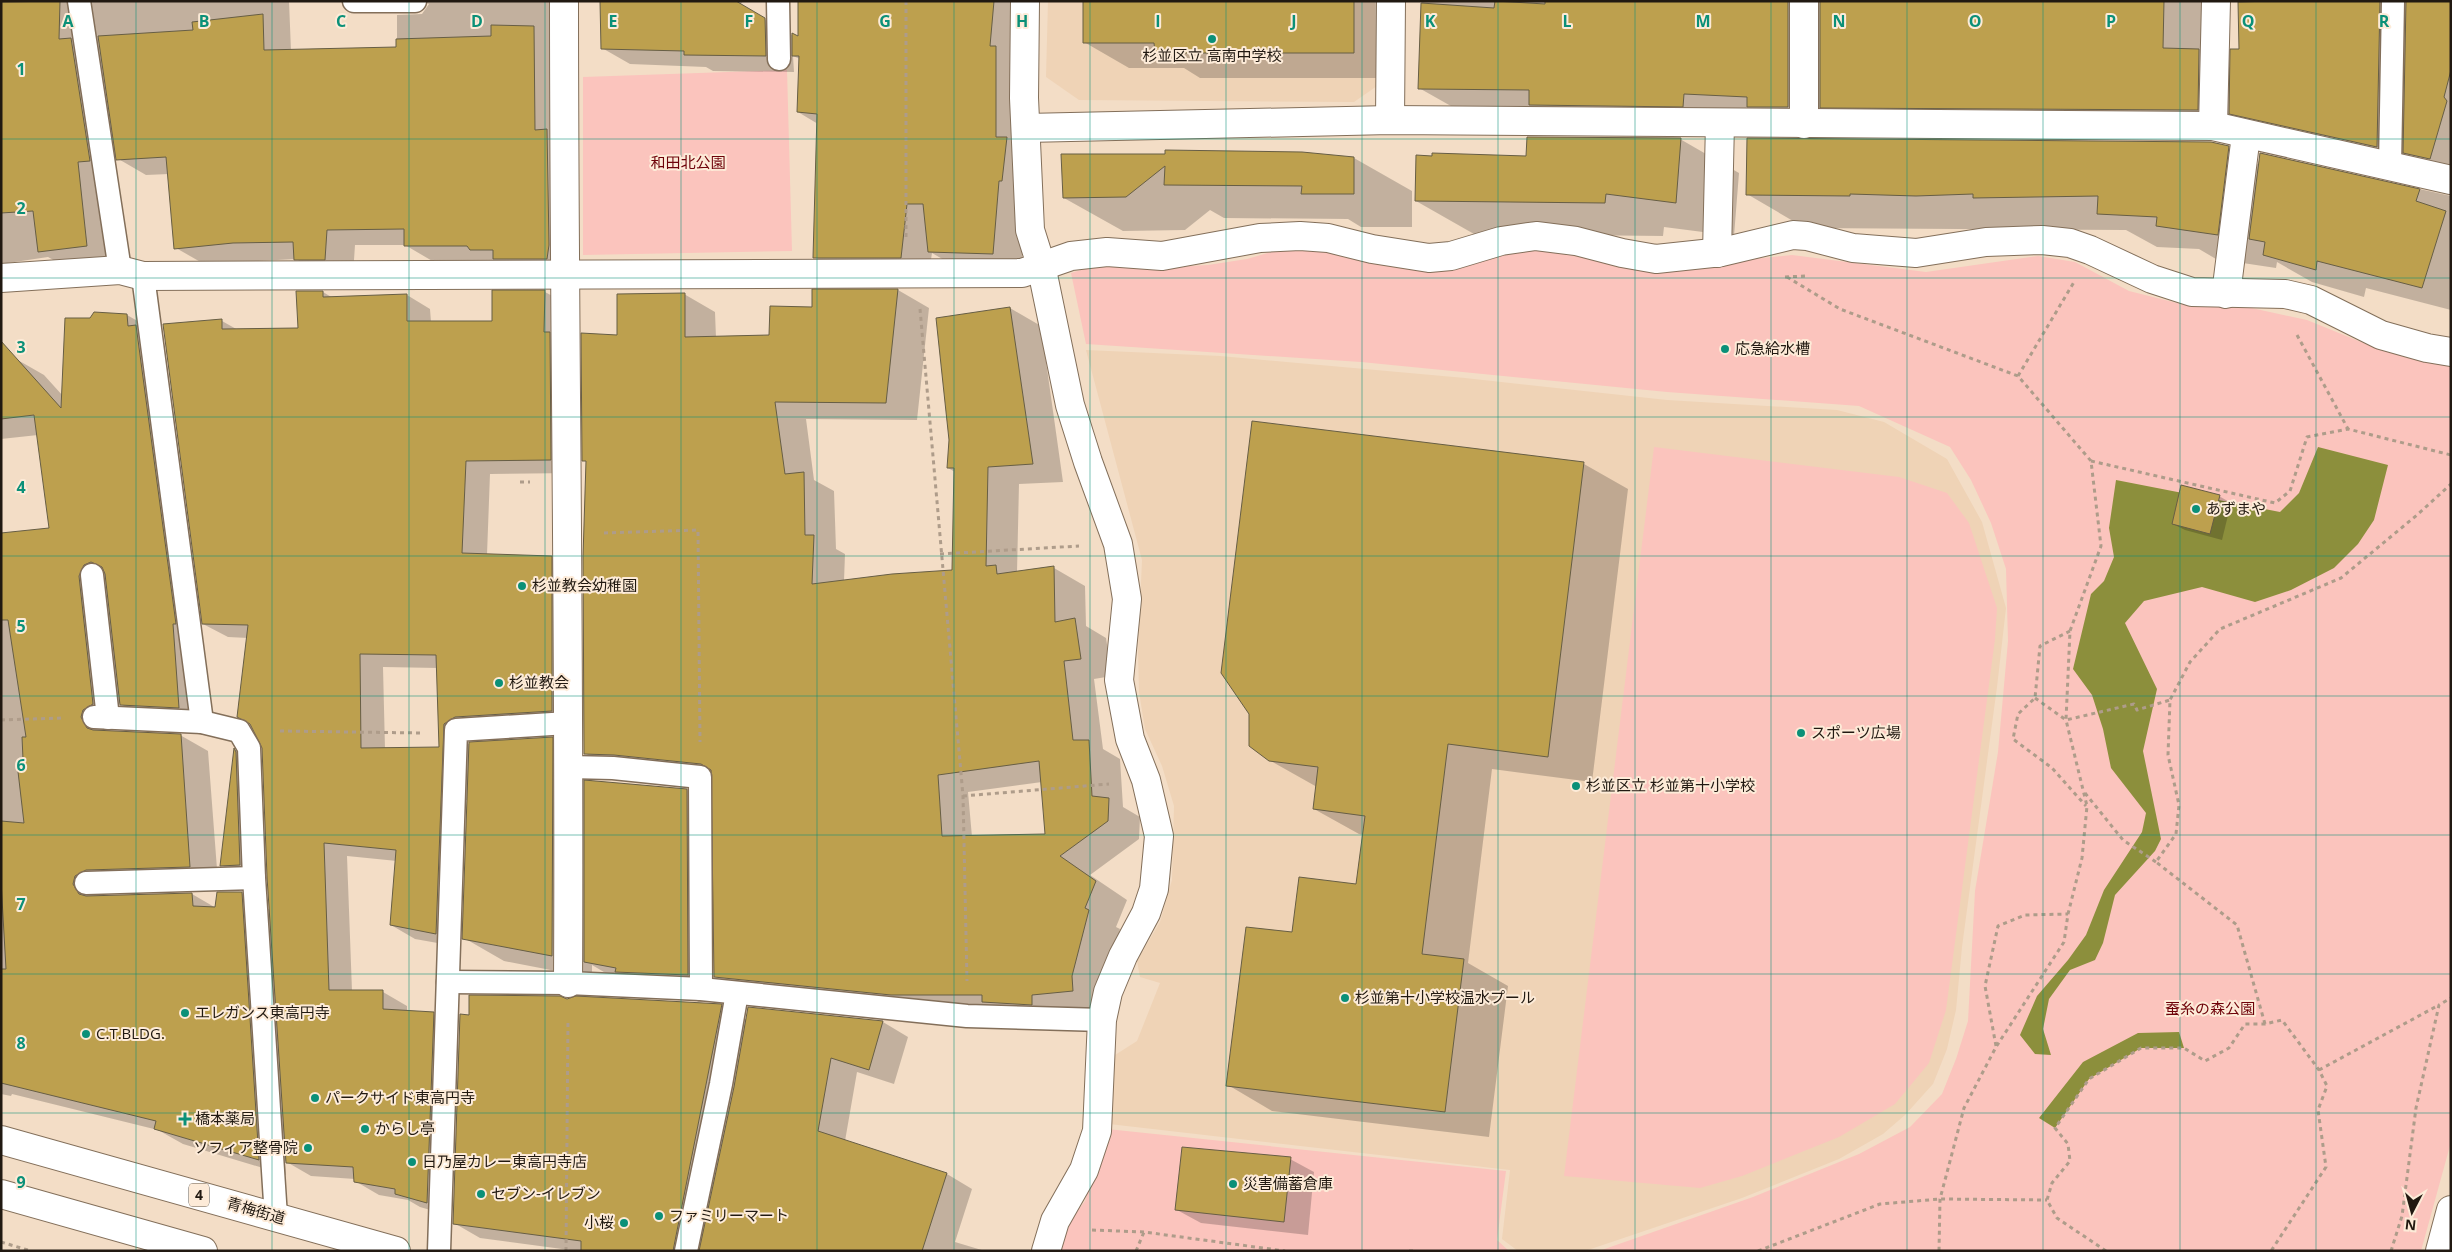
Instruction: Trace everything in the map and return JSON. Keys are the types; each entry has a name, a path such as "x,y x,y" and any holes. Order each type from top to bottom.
{"street":[{"path":"564,1 564,276 569,767 568,983"},
{"path":"1025,1 1024,98 1030,230 1041,265 1070,405 1118,544 1127,599 1119,680 1130,739 1146,780 1159,836 1154,890 1146,912 1119,964 1108,992 1102,1020 1096,1131 1084,1170 1055,1221 1046,1251"},
{"path":"1390,120 1391,1"},
{"path":"1804,1 1804,124"},
{"path":"2213,126 2216,1"},
{"path":"1026,128 1390,120 2213,126 2451,180"},
{"path":"1717,252 1720,123"},
{"path":"2226,294 2246,135"},
{"path":"1,278 131,273 564,276 1022,273 1071,256 1107,252 1162,256 1260,238 1300,236 1328,238 1372,250 1429,258 1451,256 1501,241 1536,236 1576,241 1622,253 1656,259 1717,252 1793,235 1807,236 1853,248 1916,253 1986,242 2042,240 2070,243 2172,287 2192,292 2285,294 2311,300 2381,335 2427,348 2451,352"},
{"name":"青梅街道","path":"1,1140 396,1251"},
{"path":"1,1194 203,1251"},
{"path":"2440,1251 2451,1210"}],"lane":[{"path":"79,1 131,273 202,722"},
{"path":"354,1 415,1"},
{"path":"778,1 779,59"},
{"path":"2390,166 2392,1"},
{"path":"92,575 101,718 202,722 239,730 249,748 254,878 276,1217"},
{"path":"439,1251 456,730 568,722"},
{"path":"569,767 613,768 700,777 702,989"},
{"path":"86,883 254,878"},
{"path":"448,982 568,983 702,989 967,1016 1102,1020"},
{"path":"686,1251 721,1084 737,993"}],"path":[{"path":"906,1 912,274 951,653 963,796 967,1016"},
{"path":"2018,376 2080,273"},
{"path":"1786,277 1840,310 2018,376 2091,461 2101,546 2070,631 2066,720 2087,806 2082,858 2068,914 2064,942 1996,1047 1964,1108 1940,1199 1938,1251"},
{"path":"2296,333 2348,429"},
{"path":"2091,461 2275,503 2290,491 2307,437 2348,429 2451,456"},
{"path":"2156,862 2176,834 2179,805 2168,755 2170,700 2190,662 2220,629 2341,578 2451,484"},
{"path":"566,534 698,530 700,777"},
{"path":"940,554 1118,544"},
{"path":"2070,631 2040,646 2034,698 2018,714 2013,738 2052,768 2087,806"},
{"path":"2034,698 2066,720 2134,704 2137,710 2170,700"},
{"path":"1,720 101,718"},
{"path":"239,730 423,733 456,730"},
{"path":"963,796 1146,780"},
{"path":"2084,792 2123,840 2156,862 2237,925 2265,1024"},
{"path":"1996,1047 1985,986 1998,926 2025,915 2068,914"},
{"path":"566,1251 568,983"},
{"path":"2319,1070 2451,998"},
{"path":"2391,1251 2402,1216 2416,1108 2439,1005"},
{"path":"2106,1251 2057,1218 2047,1200 2052,1183 2070,1160 2068,1144 2055,1128 2089,1079 2141,1048 2184,1048 2205,1061 2229,1048 2245,1024 2265,1024 2282,1020 2319,1070 2326,1086 2318,1110 2326,1166 2271,1251"},
{"path":"1758,1251 1880,1204 1940,1199 2047,1200"},
{"path":"1055,1221 1083,1230 1144,1232 1285,1251"},
{"path":"1136,1251 1144,1232"},
{"path":"1,1242 31,1251"},
{"path":"1409,1251 1415,1251"}],"shaded area":[{"name":"杉並区立 高南中学校","path":"1048,1 1375,1 1377,86 1354,102 1079,100 1046,77"},
{"name":"杉並区立 杉並第十小学校","path":"1086,350 1220,356 1465,378 1667,400 1837,410 1884,422 1947,459 1982,522 2006,608 1962,947 1956,1010 1947,1049 1933,1084 1905,1115 1883,1134 1839,1159 1742,1198 1585,1251 1518,1251 1502,1239 1510,1170 1109,1124 1115,1055 1137,1041 1160,983 1140,977 1137,961 1160,922 1172,880 1174,806 1162,766 1145,729 1139,692 1138,652 1142,560"},
{"path":"2318,447 2388,465 2374,520 2358,544 2334,568 2291,590 2255,602 2202,587 2144,601 2125,623 2157,689 2143,751 2161,839 2155,851 2115,895 2103,943 2095,960 2070,970 2049,999 2043,1029 2051,1055 2035,1054 2020,1035 2037,996 2068,960 2086,935 2104,890 2142,832 2146,813 2111,768 2103,729 2092,695 2073,669 2091,594 2104,581 2114,557 2109,528 2116,480 2280,512 2299,493"},
{"path":"2179,1032 2184,1048 2141,1048 2089,1079 2055,1128 2039,1118 2083,1062 2138,1033"}],"green space":[{"name":"和田北公園","path":"787,70 792,251 583,255 583,77"},
{"name":"蚕糸の森公園","path":"1552,247 1744,260 1792,255 1926,272 2038,256 2075,262 2129,291 2189,306 2247,307 2307,320 2383,351 2451,359 2451,1142 2421,1251 1599,1251 1753,1197 1859,1154 1910,1127 1942,1094 1968,1021 1975,891 1998,752 2008,641 2006,569 1991,523 1971,480 1950,447 1859,406 1667,392 1361,362 1086,344 1071,273 1097,265 1153,268 1208,265 1247,259 1281,249 1507,251"},
{"name":"スポーツ広場","path":"1654,447 1899,477 1947,493 1969,523 1997,608 1995,639 1946,1010 1929,1063 1895,1104 1839,1137 1742,1176 1700,1188 1564,1176"},
{"path":"1107,1129 1506,1171 1497,1240 1509,1251 1056,1251 1067,1225 1085,1201"}],"building":[{"path":"60,1 59,39 71,38 90,161 78,162 87,246 38,252 33,211 1,213 1,2"},
{"path":"600,1 736,1 765,18 766,56 684,55 684,51 601,49"},
{"path":"798,1 994,1 990,46 996,46 996,137 1007,137 1002,181 999,181 993,254 928,252 923,204 907,204 901,258 813,258 817,114 797,112 799,56 792,56 792,33 798,36"},
{"path":"1083,1 1354,1 1354,53 1155,53 1154,43 1083,43"},
{"path":"1495,1 1545,4 1545,1 1788,1 1788,107 1747,107 1747,97 1684,94 1683,107 1529,105 1529,90 1418,89 1421,3 1494,8"},
{"path":"1820,1 2164,1 2163,48 2199,49 2198,110 1820,108"},
{"path":"2380,1 2377,147 2229,114 2230,49 2239,49 2238,2"},
{"path":"2406,1 2451,1 2451,70 2444,97 2447,101 2430,159 2403,153"},
{"path":"263,14 264,50 396,47 396,39 491,36 491,25 534,26 535,130 547,129 549,245 547,259 493,259 493,250 470,250 467,246 404,246 404,229 327,230 325,260 294,260 293,242 233,243 174,249 166,157 116,160 98,36 193,30 192,22"},
{"path":"1527,137 1681,138 1676,203 1606,194 1605,203 1415,201 1416,155 1432,156 1432,153 1526,156"},
{"path":"1747,138 2211,142 2229,146 2218,235 2156,226 2157,217 2097,214 2098,196 1973,198 1973,194 1916,196 1850,194 1850,196 1746,195"},
{"path":"1165,150 1302,152 1354,157 1354,194 1301,194 1302,186 1164,185 1165,166 1126,197 1063,198 1061,154 1165,154"},
{"path":"2260,153 2420,189 2416,201 2446,211 2422,288 2317,261 2316,270 2263,255 2265,242 2249,239"},
{"path":"812,289 898,289 886,403 775,402 785,474 804,472 805,535 814,535 812,584 892,574 952,570 954,468 947,468 949,440 936,318 1010,307 1033,464 988,467 986,566 996,565 997,574 1054,566 1055,622 1075,618 1081,659 1064,661 1073,740 1089,740 1092,796 1109,798 1108,821 1060,856 1096,881 1085,908 1089,910 1072,976 1073,991 1032,995 1032,1005 982,1002 982,995 891,995 714,977 711,770 701,764 614,755 584,754 583,557 586,461 582,461 581,333 617,335 617,294 685,293 685,337 769,335 770,306 812,307","holes":["1039,761 1045,834 942,836 938,775"]},
{"path":"492,290 545,290 544,332 550,332 551,460 466,461 462,553 552,556 552,711 455,717 444,724 436,934 390,925 396,850 324,843 329,990 383,990 383,1009 434,1012 427,1203 395,1194 395,1189 354,1182 353,1167 286,1163 267,877 262,748 250,724 237,717 248,625 202,624 163,324 222,319 222,329 298,328 296,291 323,291 323,297 407,294 407,321 492,321","holes":["360,654 436,655 439,747 361,748"]},
{"path":"94,312 127,314 128,326 136,325 176,624 173,624 179,708 120,705 105,574 102,567 91,562 84,565 79,576 93,704 83,710 81,717 87,728 93,730 181,734 190,867 86,870 75,876 73,884 79,894 86,896 192,893 193,906 215,907 217,892 242,892 259,1160 154,1129 156,1121 1,1083 1,969 6,969 1,881 1,821 24,823 17,763 23,759 22,737 26,737 8,620 1,620 1,533 49,528 34,415 1,419 1,341 61,408 65,318 90,318"},
{"path":"1252,421 1584,462 1548,757 1448,744 1422,954 1464,959 1445,1112 1226,1086 1246,927 1292,932 1299,877 1356,884 1365,816 1313,809 1318,767 1269,761 1249,746 1249,714 1221,673"},
{"name":"あずまや","path":"2181,485 2220,495 2210,534 2172,524"},
{"path":"553,737 552,956 462,939 469,742"},
{"path":"234,748 236,752 240,865 220,866"},
{"path":"584,780 687,789 688,975 615,972 616,968 584,962"},
{"path":"469,995 560,996 567,999 576,996 722,1004 673,1251 581,1251 581,1241 453,1224 460,1014 469,1015"},
{"path":"748,1007 883,1021 869,1070 831,1058 818,1131 947,1173 922,1251 699,1251 734,1087"},
{"name":"災害備蓄倉庫","path":"1182,1147 1291,1157 1284,1222 1175,1210"}],"place":[{"name":"杉並区立 高南中学校","path":"1212,39"},
{"name":"応急給水槽","path":"1725,349"},
{"name":"あずまや","path":"2196,509"},
{"name":"杉並教会幼稚園","path":"522,586"},
{"name":"杉並教会","path":"499,683"},
{"name":"スポーツ広場","path":"1801,733"},
{"name":"杉並区立 杉並第十小学校","path":"1576,786"},
{"name":"杉並第十小学校温水プール","path":"1345,998"},
{"name":"エレガンス東高円寺","path":"185,1013"},
{"name":"C.T.BLDG.","path":"86,1034"},
{"name":"パークサイド東高円寺","path":"315,1098"},
{"name":"橋本薬局","path":"185,1119"},
{"name":"からし亭","path":"365,1129"},
{"name":"ソフィア整骨院","path":"308,1148"},
{"name":"日乃屋カレー東高円寺店","path":"412,1162"},
{"name":"災害備蓄倉庫","path":"1233,1184"},
{"name":"セブン-イレブン","path":"481,1194"},
{"name":"ファミリーマート","path":"659,1216"},
{"name":"小桜","path":"624,1223"}]}
